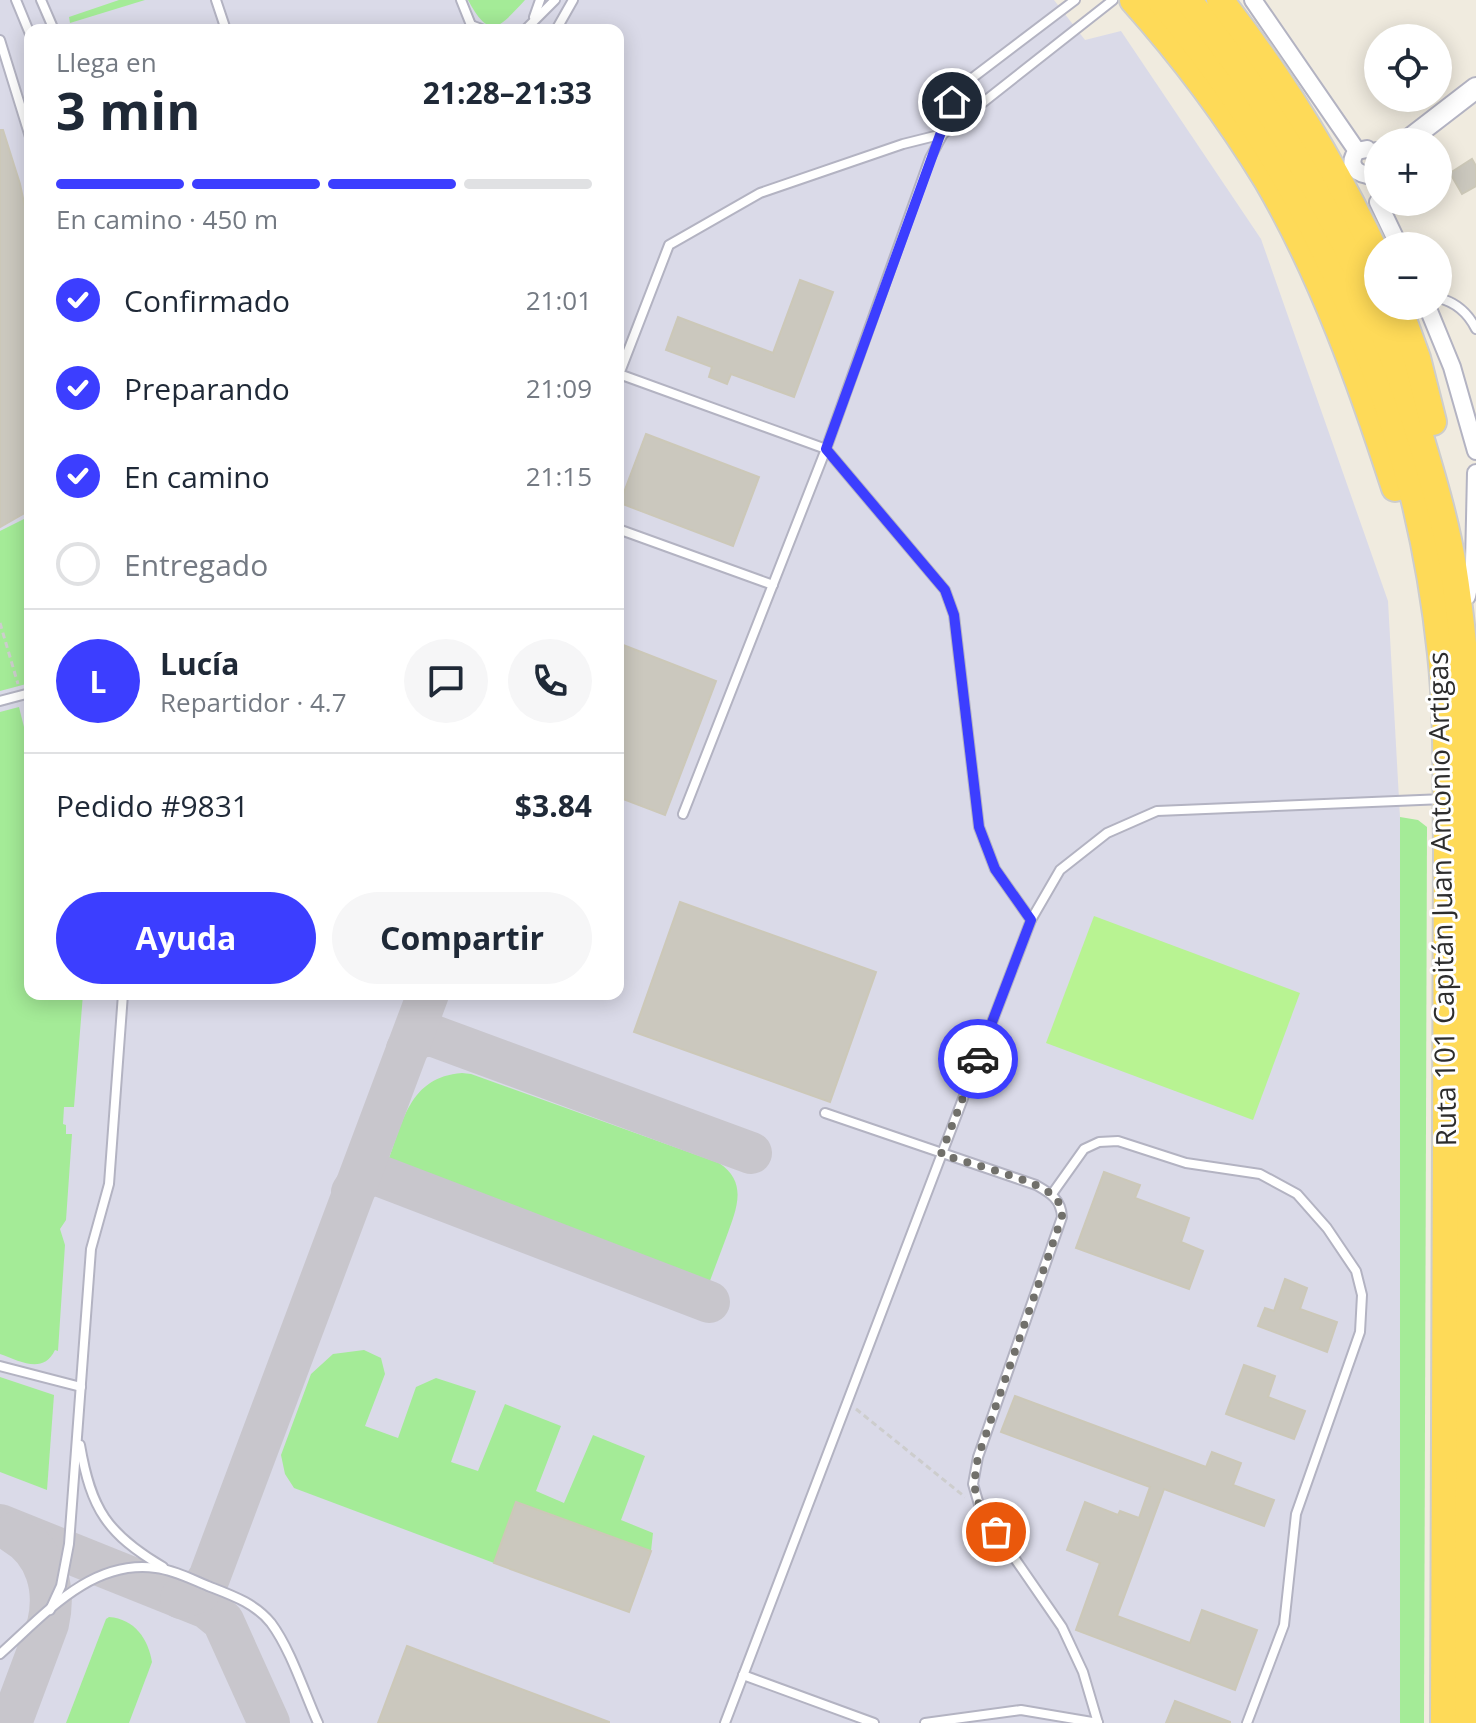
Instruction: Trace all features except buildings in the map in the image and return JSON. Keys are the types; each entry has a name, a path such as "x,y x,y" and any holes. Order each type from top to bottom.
{"highway":[{"path":"1133,0 1206,90 1275,195 1328,305 1362,390 1405,521 1423,544"},
{"name":"Ruta 101 Capitán Juan Antonio Artigas","path":"1160,0 1209,61 1271,153 1323,245 1348,299 1389,407 1423,544 1441,652 1464,1721"},
{"name":"Ruta 101 Capitán Juan Antonio Artigas","path":"1188,0 1251,83 1315,184 1374,305 1411,403 1432,474 1452,564 1468,689 1472,772 1472,1610 1464,1721"},
{"path":"1220,0 1322,147 1366,232"},
{"path":"1403,320 1417,358 1455,516 1467,596 1462,630"}],"street":[{"path":"1253,0 1364,142"},
{"path":"1424,128 1476,88"},
{"path":"1364,157 1352,162 1359,173 1364,173"},
{"path":"1433,320 1472,418 1476,451"},
{"path":"1467,596 1474,564 1476,473"}],"lane":[{"path":"16,0 26,24"},
{"path":"41,0 51,24"},
{"path":"216,0 224,24"},
{"path":"461,0 471,24"},
{"path":"533,21 540,0"},
{"path":"530,24 555,0"},
{"path":"559,24 573,0"},
{"path":"683,814 826,449 930,158 943,134 952,102 967,82 1075,0"},
{"path":"624,363 669,245 760,193 903,144 943,134 1113,0"},
{"path":"0,40 24,118"},
{"path":"1452,303 1472,313 1476,329"},
{"path":"624,378 826,449 945,590 954,615 979,827 995,869 1031,920"},
{"path":"624,531 773,585"},
{"path":"0,701 24,695"},
{"path":"725,1723 1031,920 1060,870 1107,833 1157,811 1446,799"},
{"path":"50,1610 61,1586 69,1544 91,1249 109,1184 123,1000"},
{"path":"825,1113 1036,1185 1052,1194 1062,1207 1062,1217 978,1457 973,1484 980,1508 1062,1627 1083,1672 1098,1723 1068,1721 1021,1710 925,1723"},
{"path":"1052,1194 1084,1149 1099,1142 1118,1141 1186,1163 1260,1174 1297,1194 1327,1228 1356,1271 1362,1295 1360,1332 1296,1514 1284,1625 1247,1723"},
{"path":"0,1366 81,1387"},
{"path":"78,1433 91,1491 107,1523 126,1543 170,1571 238,1598 263,1615 279,1637 318,1723"},
{"path":"0,1654 75,1589 103,1575 141,1567 170,1571"},
{"path":"743,1675 871,1723"}],"path":[{"path":"0,623 24,689"},
{"path":"849,1402 964,1497 977,1498"}],"shaded area":[{"path":"0,0 1054,0 1085,40 1121,31 1261,239 1388,601 1400,817 1400,1723 0,1723"}],"green space":[{"path":"119,0 145,0 70,23 69,17"},
{"path":"468,0 525,0 499,24 488,24"},
{"path":"24,519 24,685 0,691 0,531"},
{"path":"19,707 24,727 24,1000 83,1000 74,1107 64,1107 63,1124 66,1125 66,1134 72,1134 66,1220 60,1229 65,1245 58,1351 55,1350 50,1358 38,1364 0,1354 0,712"},
{"path":"1400,817 1418,820 1427,827 1424,1723 1400,1723"},
{"path":"1094,916 1300,993 1253,1120 1046,1043"},
{"path":"462,1073 719,1163 734,1179 738,1198 708,1286 387,1164 404,1118 419,1092 444,1076"},
{"path":"364,1350 381,1358 385,1374 365,1426 398,1438 416,1387 436,1378 476,1391 451,1462 478,1471 505,1404 561,1426 536,1491 564,1503 593,1435 645,1456 621,1520 653,1533 651,1551 516,1502 494,1563 294,1488 285,1474 281,1455 311,1374 333,1354"},
{"path":"0,1377 54,1395 47,1490 0,1472"},
{"path":"109,1617 126,1622 139,1632 152,1662 129,1723 66,1723 106,1619"}],"taxiway":[{"path":"181,1598 199,1592 209,1578 426,1000"},
{"path":"407,1049 415,1038 431,1035 751,1153"},
{"path":"352,1192 363,1179 380,1176 709,1302"},
{"path":"0,1525 207,1608 223,1621 269,1723"},
{"path":"11,1723 48,1624 51,1598 41,1561 34,1550 14,1533"}],"way so far":[{"path":"978,1059 941,1154 1036,1185 1052,1194 1062,1207 1062,1217 978,1457 973,1484 980,1508 996,1532"}],"route":[{"path":"952,102 943,134 930,158 826,449 945,590 954,615 979,827 995,869 1031,920 978,1059"}]}
